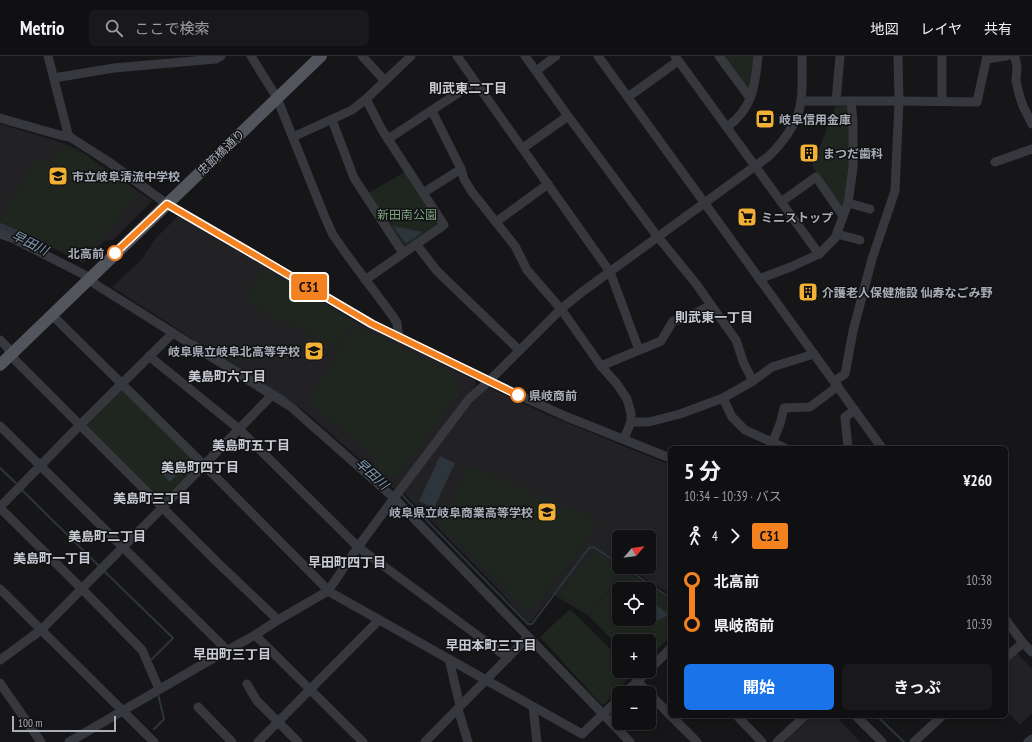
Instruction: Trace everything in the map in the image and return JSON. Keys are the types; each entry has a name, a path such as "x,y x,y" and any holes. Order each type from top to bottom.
{"main road":[{"name":"忠節橋通り","path":"0,365 321,56"}],"street":[{"path":"48,56 70,137"},
{"path":"50,66 54,56"},
{"path":"54,78 114,68 216,59 221,56"},
{"path":"250,56 277,98 333,235 392,315 397,323 399,338"},
{"path":"362,56 385,81"},
{"path":"293,137 352,110 366,99 411,56"},
{"path":"457,56 610,272 639,350"},
{"path":"525,56 658,237 697,285 736,340 744,364 754,381"},
{"path":"536,71 556,56"},
{"path":"598,56 881,446"},
{"path":"719,56 750,98"},
{"path":"727,127 736,120 747,106 754,88 758,56"},
{"path":"68,742 255,635 328,591 396,495 469,399 561,309 769,156 778,147 793,125 798,113 801,101 803,76 802,56"},
{"path":"836,101 840,56"},
{"path":"723,398 732,417 745,430 771,445 780,424 784,408 810,407 845,374 853,331 872,259 895,191 899,101 898,56"},
{"path":"942,56 942,101"},
{"path":"801,101 977,102 987,58 1006,56"},
{"path":"1013,56 1015,56 1017,67 1016,81 1019,94 1032,124"},
{"path":"628,97 676,58 819,254"},
{"path":"388,139 475,82"},
{"path":"365,280 444,225 388,139 366,99"},
{"path":"759,279 819,254 835,238 848,203 853,168 853,122 851,101"},
{"path":"432,111 461,169 464,179 472,192 515,246 527,270 561,309 601,366 617,384 627,399 631,413 631,422 624,439"},
{"path":"523,148 568,116"},
{"path":"0,118 70,137 109,162 167,204 372,324 399,338 565,416 668,457"},
{"path":"332,120 354,178 403,253"},
{"path":"995,162 1032,149"},
{"path":"423,193 461,169"},
{"path":"781,202 816,177 843,216"},
{"path":"496,222 548,184"},
{"path":"848,203 870,209"},
{"path":"0,234 12,238 90,278 95,284 291,407 396,495 528,637 630,742"},
{"path":"837,234 860,240"},
{"path":"416,244 437,271 519,350"},
{"path":"601,366 661,341 673,321 687,318 711,305"},
{"path":"52,315 204,465 328,591 533,707 583,738 612,706"},
{"path":"159,689 142,650 0,507 173,332"},
{"path":"0,340 7,347 16,361 218,563 278,620"},
{"path":"631,422 649,422 680,414 723,398 754,381 772,367 814,354"},
{"path":"149,356 240,429 358,547 508,658"},
{"path":"0,660 41,630 272,395"},
{"path":"848,446 845,417 855,410"},
{"path":"0,426 227,650"},
{"path":"0,589 154,742"},
{"path":"258,742 379,620"},
{"path":"1008,623 1023,643 1032,652"},
{"path":"255,635 363,742"},
{"path":"425,742 528,637"},
{"path":"1008,655 1023,643"},
{"path":"656,662 668,651"},
{"path":"449,659 468,742"},
{"path":"632,686 640,678"},
{"path":"637,681 668,712"},
{"path":"0,683 41,742"},
{"path":"247,684 257,701 298,742"},
{"path":"198,707 232,742"},
{"path":"533,707 537,742"},
{"path":"674,718 696,742"},
{"path":"739,718 762,742"},
{"path":"777,742 803,718"},
{"path":"858,718 882,742"},
{"path":"914,742 940,718"},
{"path":"1028,742 1032,739"}],"shaded area":[{"name":"市立岐阜清流中学校","path":"0,124 60,142 79,150 152,201 114,239 104,241 83,263 13,228 0,224"},
{"name":"岐阜県立岐阜北高等学校","path":"179,215 357,322 475,380 476,385 397,488 394,489 305,411 112,287 141,260 155,239"},
{"path":"393,226 423,232 407,243 404,242"},
{"name":"岐阜県立岐阜商業高等学校","path":"487,388 492,389 548,415 668,464 668,593 656,585 656,582 651,582 638,574 656,574 656,530 612,530 612,574 622,574 615,582 612,582 612,586 589,616 552,594 532,621 528,622 404,493 407,487 473,402"},
{"path":"440,456 455,463 434,508 419,501"},
{"path":"172,462 180,471 170,482 161,473"},
{"path":"656,605 668,614 656,621"},
{"path":"1018,654 1032,669 1032,713 1020,725 1008,712 1008,660 1013,655"},
{"path":"811,718 838,718 860,742 784,742"}],"green space":[{"path":"724,56 754,56 750,88 748,88"},
{"path":"836,106 846,106 849,109 849,170 844,207 841,207 812,166"},
{"name":"市立岐阜清流中学校","path":"65,146 90,159 138,196 85,255 77,257 0,221 35,160 50,162 54,151"},
{"name":"新田南公園","path":"405,172 438,221 437,224 405,248 402,247 368,193"},
{"path":"264,269 352,321 335,349 290,322 288,325 246,300"},
{"path":"355,326 455,375 460,390 399,475 390,477 375,463 373,454 307,401 333,363 337,352"},
{"path":"123,389 198,465 164,501 161,500 86,426 86,423"},
{"path":"468,465 594,519 590,536 534,608 525,609 505,586 439,524 446,516"},
{"path":"595,550 612,562 612,574 619,574 589,613 559,595"},
{"path":"622,574 631,574 643,582 616,582"},
{"path":"612,587 612,626 656,626 656,591 668,599 668,639 656,650 656,634 612,634 612,640 589,616"},
{"path":"570,609 612,651 612,678 628,678 621,686 612,686 612,696 605,704 601,704 540,637"}],"waterway":[{"name":"早田川","path":"0,229 22,238"},
{"name":"早田川","path":"194,341 287,399"},
{"path":"0,468 18,485"},
{"path":"22,490 100,567"},
{"name":"早田川","path":"400,494 528,624 532,624 589,548 594,547 612,559"},
{"path":"103,570 173,638 152,659"},
{"name":"早田川","path":"634,574 668,597"},
{"path":"154,729 164,719 158,694"},
{"name":"早田川","path":"879,718 904,742"}],"bus line":[{"name":"C31","path":"115,253 167,204 372,324 518,395"}],"place":[{"name":"岐阜信用金庫","path":"765,119"},
{"name":"まつだ歯科","path":"809,153"},
{"name":"市立岐阜清流中学校","path":"58,176"},
{"name":"ミニストップ","path":"747,217"},
{"name":"北高前","path":"115,253"},
{"name":"介護老人保健施設 仙寿なごみ野","path":"808,292"},
{"name":"岐阜県立岐阜北高等学校","path":"314,351"},
{"name":"県岐商前","path":"518,395"},
{"name":"岐阜県立岐阜商業高等学校","path":"547,512"}],"district":[{"name":"則武東二丁目","path":"468,88"},
{"name":"則武東一丁目","path":"714,317"},
{"name":"美島町六丁目","path":"227,376"},
{"name":"美島町五丁目","path":"251,445"},
{"name":"美島町四丁目","path":"200,467"},
{"name":"美島町三丁目","path":"152,498"},
{"name":"美島町二丁目","path":"107,536"},
{"name":"美島町一丁目","path":"52,558"},
{"name":"早田町四丁目","path":"347,562"},
{"name":"早田本町三丁目","path":"491,645"},
{"name":"早田町三丁目","path":"232,654"}]}
